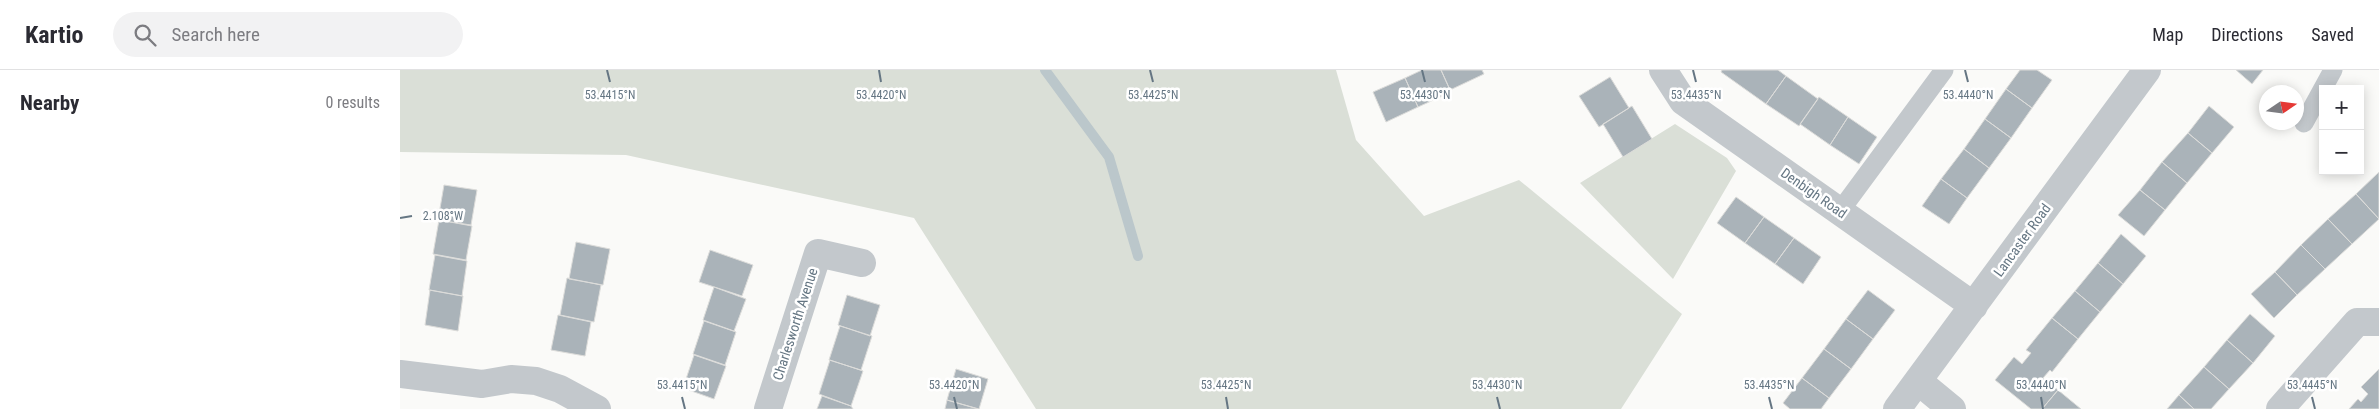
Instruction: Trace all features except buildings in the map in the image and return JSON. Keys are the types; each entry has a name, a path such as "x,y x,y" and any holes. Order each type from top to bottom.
{"street":[{"name":"Denbigh Road","path":"1663,70 1683,101 1974,306"},
{"name":"Lancaster Road","path":"1897,409 2147,70"},
{"name":"Charlesworth Avenue","path":"768,409 818,253 862,263"},
{"path":"2280,409 2357,322 2379,322"},
{"path":"400,374 482,384 511,379 536,381 560,389 597,409"},
{"path":"1918,381 1952,409"}],"lane":[{"path":"1840,211 1944,70"},
{"path":"2304,123 2333,70"}],"shaded area":[{"path":"400,70 1336,70 1356,140 1424,216 1519,180 1682,314 1621,409 1036,409 914,218 626,155 400,152"},
{"path":"1675,124 1727,158 1736,171 1673,279 1580,183"}],"waterway":[{"path":"1045,70 1109,157 1138,256"}]}
